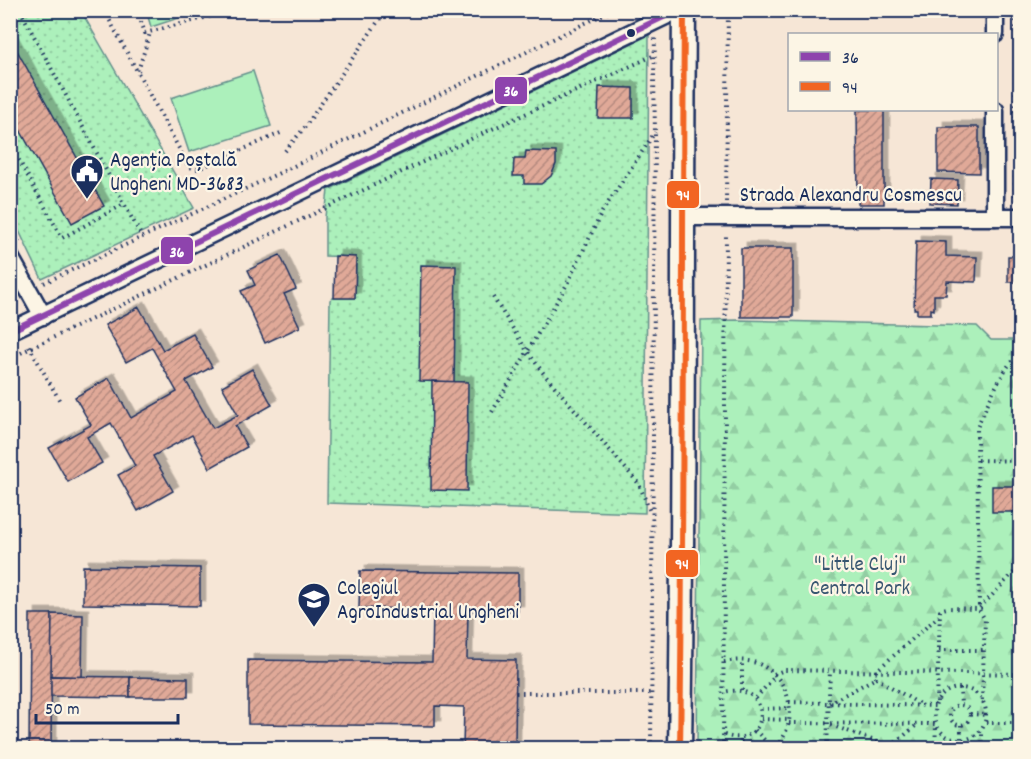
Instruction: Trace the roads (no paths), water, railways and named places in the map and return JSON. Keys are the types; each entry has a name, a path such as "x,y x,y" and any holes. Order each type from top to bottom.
{"main road":[{"path":"680,748 683,542 684,10"}],"street":[{"path":"10,331 678,10"},
{"path":"995,10 995,33"},
{"path":"995,111 995,217"},
{"name":"Strada Alexandru Cosmescu","path":"682,217 1018,217"},
{"path":"10,257 43,316"}],"place":[{"name":"Agenția Poștală Ungheni MD-3683","path":"87,200"},
{"name":"Colegiul AgroIndustrial Ungheni","path":"314,628"}],"park label":[{"name":"\"Little Cluj\" Central Park","path":"860,575"}]}
